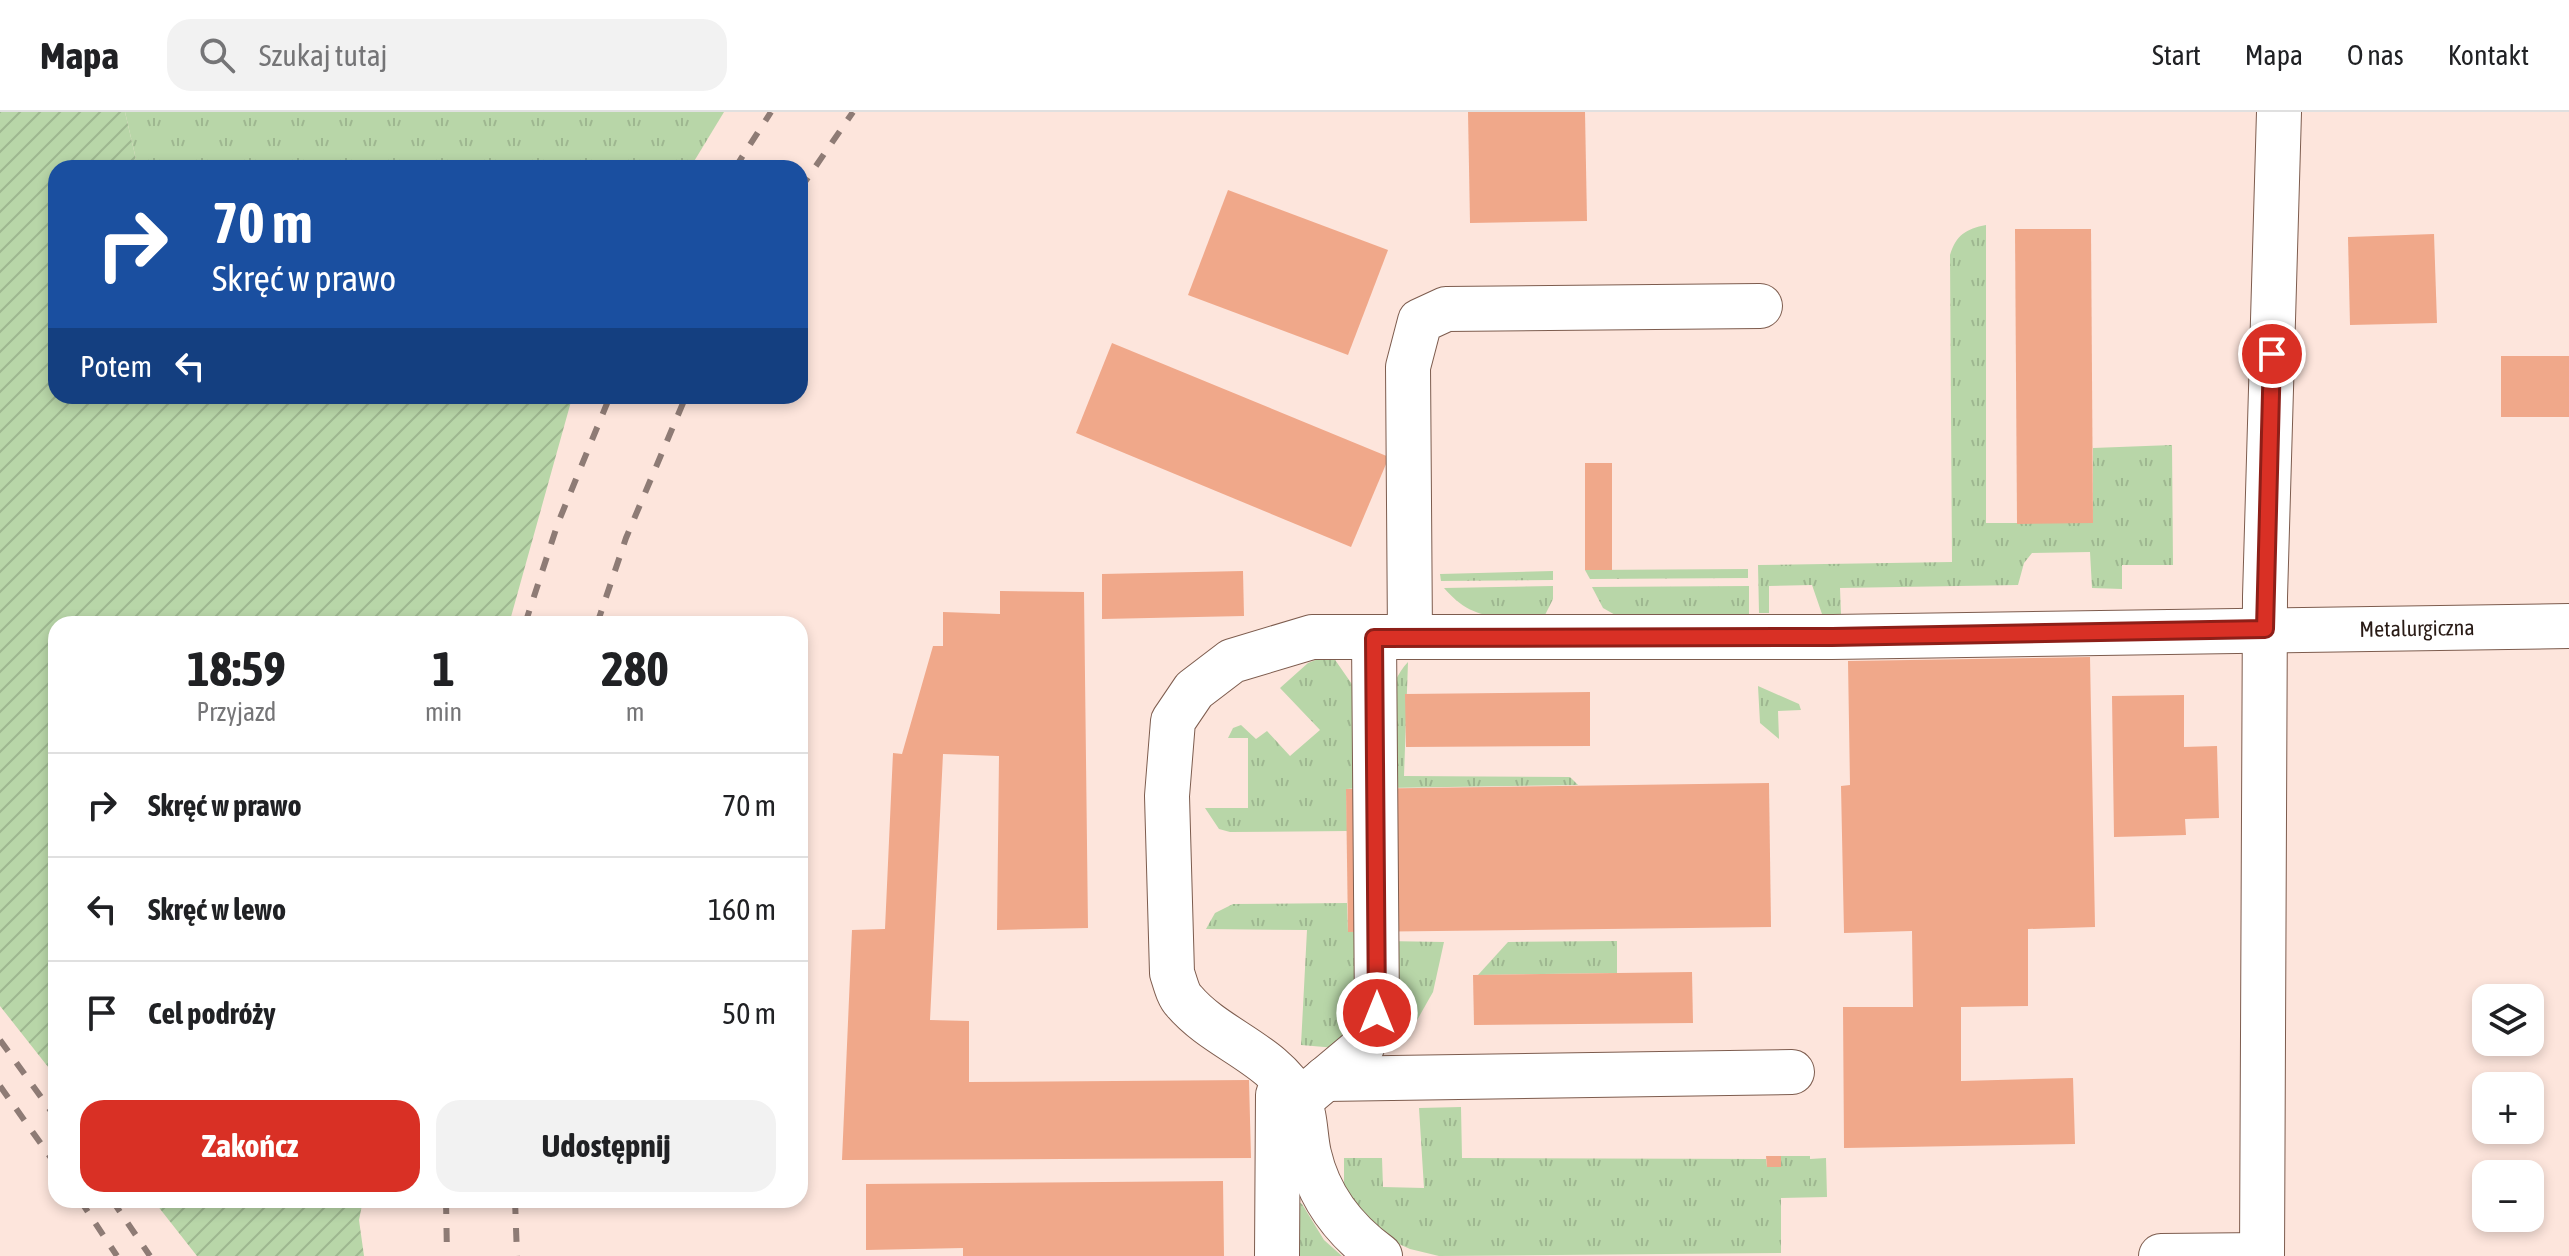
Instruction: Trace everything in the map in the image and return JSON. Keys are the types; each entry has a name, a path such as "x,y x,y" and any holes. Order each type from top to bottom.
{"street":[{"path":"2161,1256 2262,1255 2265,629 2279,112"},
{"path":"1301,1085 1361,1049 1377,1013 1392,638 1408,367 1420,321 1446,309 1760,306"},
{"name":"Metalurgiczna","path":"1301,1085 1220,1032 1182,1000 1172,973 1167,796 1173,721 1194,690 1232,661 1312,637 1832,637 2569,626"},
{"path":"1301,1085 1792,1072"},
{"path":"1277,1256 1301,1085"},
{"path":"1301,1085 1310,1157 1330,1209 1355,1238 1380,1256"}],"green space":[{"path":"0,112 125,112 136,160 48,160 48,404 570,404 511,616 48,616 48,1067 0,1006"},
{"path":"125,112 724,112 695,160 136,160"},
{"path":"1986,225 1986,523 2093,523 2093,448 2172,445 2173,565 2122,565 2122,589 2092,588 2090,552 2032,553 2024,563 2018,585 1840,588 1841,614 1822,614 1812,585 1769,586 1769,613 1759,613 1758,565 1952,562 1950,255 1955,242 1963,234"},
{"path":"1748,569 1748,578 1590,579 1585,570"},
{"path":"1553,571 1553,580 1441,581 1440,574"},
{"path":"1553,586 1553,599 1545,615 1515,616 1478,613 1456,600 1444,588"},
{"path":"1749,586 1749,614 1617,616 1603,608 1592,587"},
{"path":"1331,654 1356,690 1362,788 1346,789 1347,831 1230,832 1219,829 1205,808 1248,808 1248,738 1228,738 1233,728 1241,725 1256,739 1267,731 1290,756 1320,730 1280,688 1308,663"},
{"path":"1408,662 1404,776 1570,777 1578,785 1385,788 1386,721 1392,689"},
{"path":"1758,686 1799,704 1801,710 1778,711 1779,739 1760,723"},
{"path":"1347,903 1348,932 1362,932 1354,1005 1336,1048 1301,1045 1307,930 1206,929 1215,913 1233,904"},
{"path":"1385,941 1444,942 1433,992 1408,1036 1397,1020"},
{"path":"1617,941 1617,973 1478,975 1508,942"},
{"path":"1461,1107 1462,1158 1766,1159 1767,1167 1780,1167 1781,1156 1810,1156 1810,1159 1826,1158 1827,1197 1781,1198 1781,1253 1439,1256 1410,1249 1379,1235 1344,1194 1344,1158 1382,1158 1383,1187 1424,1188 1419,1108"},
{"path":"1295,1200 1302,1204 1324,1240 1342,1256 1296,1256"},
{"path":"159,1208 361,1208 359,1220 364,1256 197,1256"}],"building":[{"path":"1468,112 1585,112 1587,221 1470,223"},
{"path":"1228,190 1388,250 1348,355 1188,295"},
{"path":"2015,229 2091,229 2093,523 2017,524"},
{"path":"2434,234 2437,323 2350,325 2348,237"},
{"path":"1112,343 1389,457 1351,547 1076,433"},
{"path":"2501,356 2569,356 2569,417 2501,417"},
{"path":"1585,463 1612,463 1612,570 1585,570"},
{"path":"1243,571 1244,616 1102,619 1102,574"},
{"path":"1000,591 1084,592 1088,928 997,930 999,756 943,754 930,1020 969,1021 969,1082 1249,1080 1251,1158 842,1160 852,930 885,929 893,753 902,754 933,646 943,646 943,612 1000,614"},
{"path":"2090,657 2095,927 2028,929 2028,1006 1961,1007 1961,1081 2073,1078 2075,1144 1844,1148 1843,1007 1913,1007 1912,931 1844,933 1841,786 1850,785 1848,661"},
{"path":"1590,692 1590,746 1406,747 1405,694"},
{"path":"2184,695 2184,747 2217,746 2219,818 2185,819 2186,835 2114,837 2112,696"},
{"path":"1769,783 1771,927 1348,932 1346,789"},
{"path":"1692,972 1693,1023 1474,1025 1473,975"},
{"path":"1766,1156 1781,1156 1781,1167 1767,1167"},
{"path":"1223,1181 1224,1256 963,1256 963,1248 866,1250 866,1184"}],"railway":[{"path":"740,160 771,112"},
{"path":"808,177 853,112"},
{"path":"528,616 558,523 607,404"},
{"path":"600,616 626,538 683,404"},
{"path":"0,1040 48,1107"},
{"path":"0,1086 48,1154"},
{"path":"85,1208 117,1256"},
{"path":"117,1208 150,1256"},
{"path":"446,1208 447,1256"},
{"path":"515,1208 517,1256"}],"route":[{"path":"1377,1013 1374,638 1832,637 2265,629 2272,354"}]}
